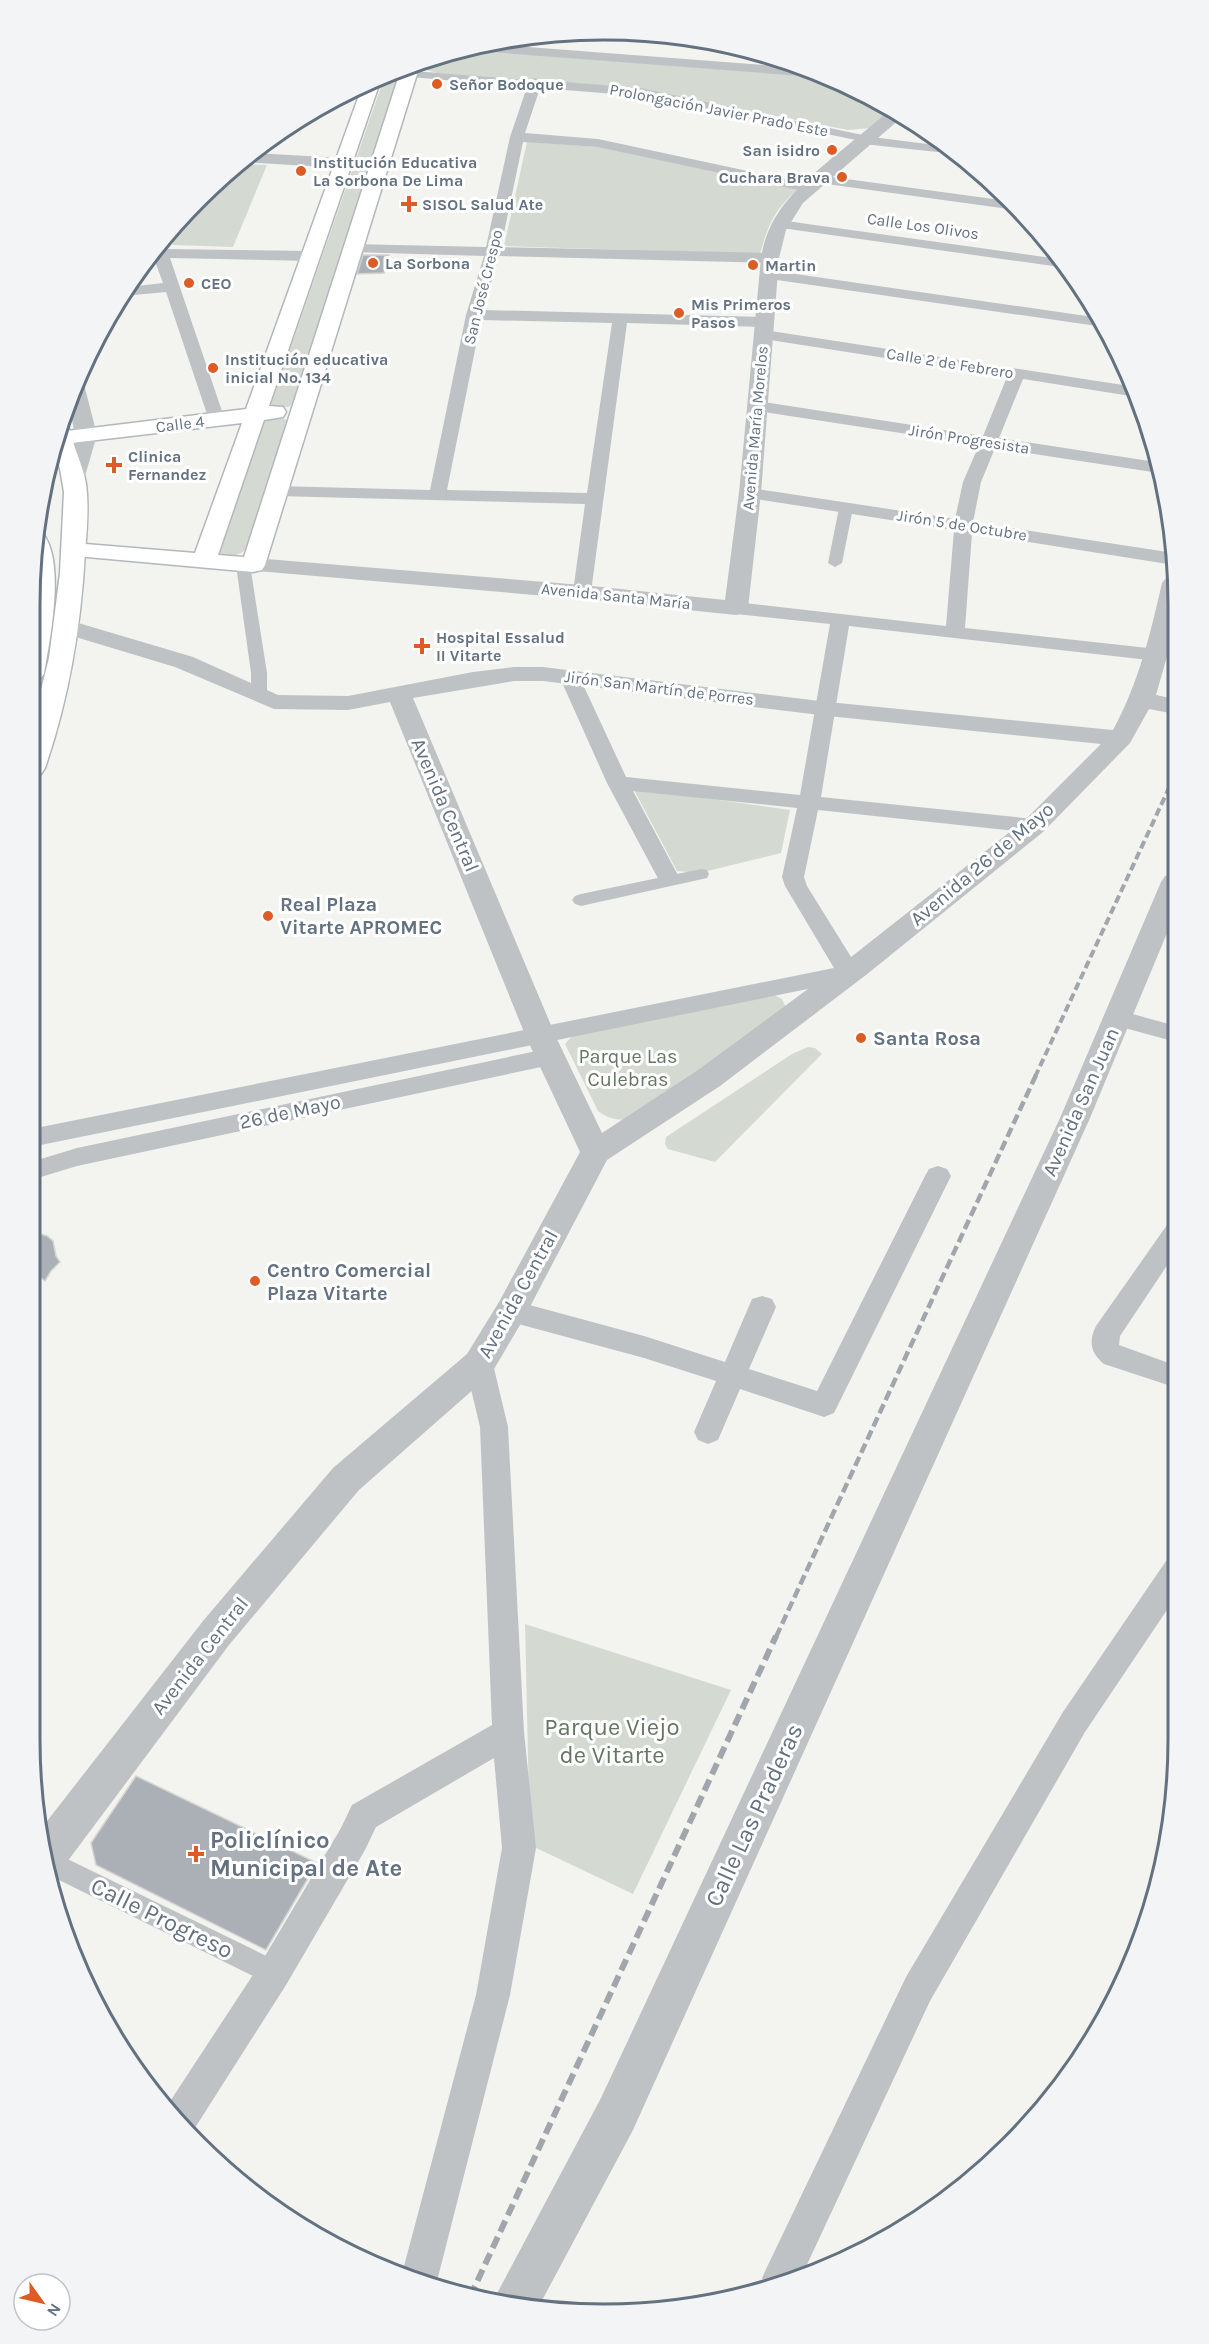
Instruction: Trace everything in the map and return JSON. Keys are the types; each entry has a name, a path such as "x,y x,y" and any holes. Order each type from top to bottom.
{"main road":[{"path":"248,565 276,491 402,78"},
{"path":"204,561 368,93"},
{"name":"Calle 4","path":"66,436 217,420 255,413 300,411"},
{"path":"40,745 58,684 67,627 73,550 74,476 63,448"},
{"name":"Avenida Santa María","path":"73,550 248,565"},
{"path":"40,632 43,618 42,575"}],"street":[{"name":"Prolongación Javier Prado Este","path":"507,49 788,71"},
{"name":"Prolongación Javier Prado Este","path":"421,71 605,88 668,97 864,139 937,149"},
{"name":"San José Crespo","path":"438,494 474,315 492,250 517,138 535,82"},
{"name":"Avenida María Morelos","path":"736,608 750,493 769,266 778,224 794,201 813,183 890,119"},
{"path":"517,138 598,143 813,183 1002,205"},
{"path":"258,160 343,163"},
{"name":"Calle Los Olivos","path":"778,224 1053,263"},
{"path":"351,248 492,250 769,266 1091,320"},
{"path":"167,249 311,256"},
{"path":"161,256 217,420"},
{"path":"136,291 171,287"},
{"name":"Calle 2 de Febrero","path":"474,315 620,319 764,328 1127,390"},
{"path":"582,592 620,319"},
{"path":"955,631 963,525 972,482 1017,373"},
{"path":"74,476 86,435 78,402"},
{"name":"Jirón Progresista","path":"757,406 1151,467"},
{"path":"276,491 594,499"},
{"name":"Jirón 5 de Octubre","path":"750,493 1166,558"},
{"path":"835,563 846,508"},
{"path":"248,565 259,673 259,697"},
{"name":"Avenida Santa María","path":"248,565 582,592 955,631 1157,655"},
{"name":"Avenida 26 de Mayo","path":"596,1152 709,1078 849,973 1034,826 1121,738 1142,700 1157,655 1168,608"},
{"path":"840,619 828,708 794,882 849,973"},
{"name":"Jirón San Martín de Porres","path":"67,627 184,662 274,702 348,703 514,674 570,678 828,708 1121,738"},
{"path":"570,678 618,783 669,879"},
{"name":"Avenida Central","path":"51,1849 216,1633 346,1479 446,1391 483,1381 511,1311 596,1152 546,1047 399,693"},
{"path":"1142,700 1168,706"},
{"path":"618,783 1034,826"},
{"path":"580,900 669,879 701,874"},
{"name":"Avenida San Juan","path":"982,1320 1075,1118 1168,899"},
{"name":"Avenida 26 de Mayo","path":"546,1047 849,973"},
{"path":"1118,1018 1168,1032"},
{"name":"26 de Mayo","path":"40,1136 546,1047"},
{"name":"26 de Mayo","path":"40,1169 546,1047"},
{"path":"511,1311 644,1347 824,1406 938,1176"},
{"path":"1168,1244 1106,1334 1105,1349 1114,1356 1168,1374"},
{"path":"708,1432 762,1307"},
{"name":"Calle Las Praderas","path":"518,2297 617,2114 982,1320"},
{"path":"421,2273 493,1995 519,1848 508,1732 494,1427 483,1381"},
{"path":"782,2275 918,1989 1074,1722 1168,1583"},
{"path":"183,2114 274,1973 353,1839 364,1816 508,1732"},
{"name":"Calle Progreso","path":"55,1865 274,1973"}],"green space":[{"path":"491,52 799,75 886,116 870,128 848,130 624,87 437,73 427,70"},
{"path":"397,81 295,403 288,407 271,404 381,87"},
{"path":"527,142 601,147 799,188 778,210 766,234 760,254 504,246"},
{"path":"252,164 267,165 233,247 173,245 172,243 180,233 233,180"},
{"path":"269,419 289,421 245,550 229,556 218,553 263,422"},
{"path":"633,788 790,810 781,853 699,873 677,871"},
{"name":"Parque Las Culebras","path":"772,994 782,999 786,1008 632,1119 614,1119 598,1111 565,1044 573,1035"},
{"path":"808,1047 815,1048 822,1054 715,1162 668,1149 665,1144 666,1137 792,1054"},
{"name":"Parque Viejo de Vitarte","path":"525,1624 731,1690 633,1894 530,1845"}],"building":[{"name":"La Sorbona","path":"363,255 389,255 384,273 357,274"},
{"path":"40,1234 53,1241 56,1256 60,1262 45,1281 40,1277"},
{"name":"Policlínico Municipal de Ate","path":"136,1776 317,1863 266,1950 96,1865 91,1843"}],"railway":[{"path":"1035,1077 1168,790"},
{"path":"776,1637 1036,1075"},
{"path":"474,2288 776,1636"}],"place":[{"name":"Señor Bodoque","path":"437,84"},
{"name":"San isidro","path":"832,150"},
{"name":"Institución Educativa La Sorbona De Lima","path":"301,171"},
{"name":"Cuchara Brava","path":"842,177"},
{"name":"SISOL Salud Ate","path":"409,204"},
{"name":"La Sorbona","path":"373,263"},
{"name":"Martin","path":"753,265"},
{"name":"CEO","path":"189,283"},
{"name":"Mis Primeros Pasos","path":"679,313"},
{"name":"Institución educativa inicial No. 134","path":"213,368"},
{"name":"Clinica Fernandez","path":"114,465"},
{"name":"Hospital Essalud II Vitarte","path":"422,646"},
{"name":"Real Plaza Vitarte APROMEC","path":"268,916"},
{"name":"Santa Rosa","path":"861,1038"},
{"name":"Centro Comercial Plaza Vitarte","path":"255,1281"},
{"name":"Policlínico Municipal de Ate","path":"196,1854"}]}
